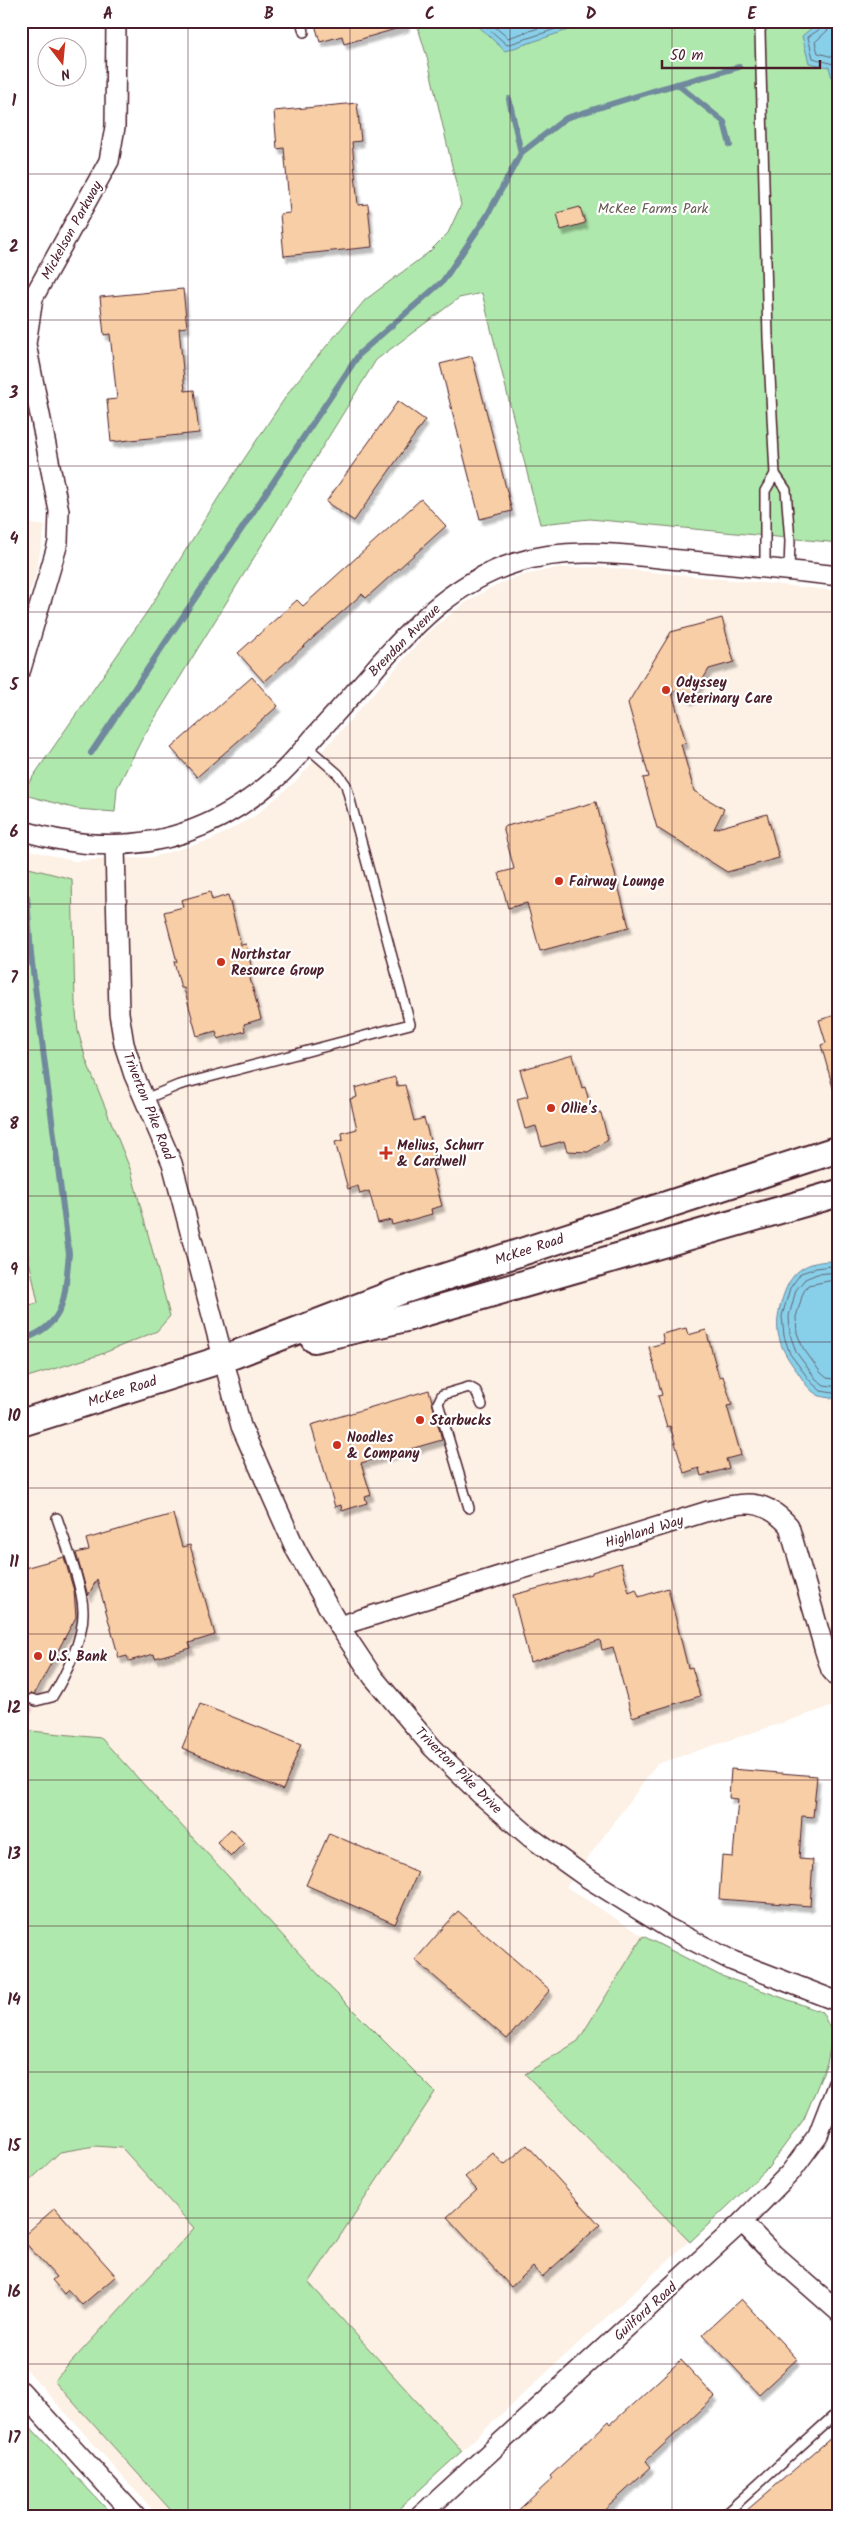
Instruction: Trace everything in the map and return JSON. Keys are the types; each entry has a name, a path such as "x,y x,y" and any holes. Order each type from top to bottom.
{"main road":[{"name":"McKee Road","path":"21,1423 223,1359 398,1292 839,1149"},
{"name":"McKee Road","path":"223,1359 406,1318 839,1194"}],"street":[{"name":"Mickelson Parkway","path":"21,669 58,543 59,511 26,344 33,298 108,161 115,128 116,21"},
{"name":"Brendan Avenue","path":"21,830 69,842 115,846 165,840 207,825 244,804 278,777 394,647 434,607 479,578 515,563 554,554 598,553 839,576"},
{"name":"Triverton Pike Road","path":"115,846 119,1013 124,1044 172,1163 223,1359"},
{"name":"Triverton Pike Drive","path":"223,1359 241,1426 296,1550 339,1626 373,1677 432,1747 480,1794 530,1837 586,1878 668,1928 733,1961 839,2002"},
{"name":"Highland Way","path":"339,1626 705,1512 752,1503 767,1506 777,1513 788,1526 824,1648 832,1670 839,1679"},
{"name":"Guilford Road","path":"419,2517 742,2222 790,2173 818,2135 839,2081"},
{"path":"742,2222 773,2254 839,2312"},
{"path":"21,2391 136,2517"}],"lane":[{"path":"301,21 304,32"},
{"path":"763,21 760,31 774,474 765,490 764,568"},
{"path":"774,474 786,490 790,542 789,570"},
{"path":"145,1098 179,1085 410,1024 346,785 338,774 306,746"},
{"path":"469,1508 438,1402 442,1395 470,1387 476,1391 482,1405"},
{"path":"32,1699 36,1701 52,1697 65,1675 82,1624 81,1598 57,1518"},
{"path":"722,2517 839,2411"}],"shaded area":[{"path":"21,522 45,526 35,577 21,616"},
{"path":"602,567 839,591 839,1704 657,1764 566,1887 643,1936 719,1975 822,2012 833,2034 827,2063 804,2119 768,2168 390,2517 159,2517 21,2363 21,848 74,861 153,857 211,840 255,816 298,779 427,633 464,604 490,588 515,577 557,568"}],"green space":[{"name":"McKee Farms Park","path":"416,21 839,21 839,543 590,519 540,524 482,293 459,298 376,360 142,739 117,788 115,812 77,809 21,794 149,609 220,495 293,386 365,300 429,252 448,233 461,205 427,57"},
{"path":"21,866 72,879 75,1003 78,1031 86,1060 131,1171 170,1316 157,1331 99,1355 21,1379 21,1307 38,1303 21,1222"},
{"path":"21,1730 101,1738 330,1987 435,2092 309,2283 462,2451 390,2517 177,2517 54,2381 194,2228 122,2148 95,2146 60,2152 21,2189"},
{"path":"643,1936 719,1975 822,2012 833,2034 827,2063 804,2119 768,2168 690,2242 525,2074 578,2041"},
{"path":"21,2417 114,2517 21,2517"}],"water":[{"path":"473,21 595,21 505,51"},
{"path":"825,21 839,21 839,103 829,67 809,63 802,36 814,26"},
{"path":"827,1261 839,1261 839,1399 820,1396 808,1386 784,1352 778,1333 778,1316 785,1292 794,1275 808,1265"}],"building":[{"path":"314,21 406,21 406,26 344,44 342,36 320,42"},
{"path":"357,103 361,141 352,142 358,205 368,204 372,247 284,256 280,214 290,213 284,148 277,149 274,111"},
{"path":"580,207 585,223 561,230 557,213"},
{"path":"183,289 187,327 179,328 185,391 194,390 199,433 111,442 107,400 117,399 110,334 104,335 100,297"},
{"path":"472,356 512,511 480,519 440,364"},
{"path":"398,401 425,420 354,521 326,502"},
{"path":"421,499 446,526 366,598 362,594 264,682 238,653 297,600 303,606"},
{"path":"722,618 734,662 709,669 691,700 671,689 686,743 681,744 694,791 724,809 714,829 767,814 779,858 727,872 657,828 643,778 649,777 628,703 671,632"},
{"path":"252,677 278,706 197,777 171,748"},
{"name":"Fairway Lounge","path":"596,802 629,927 540,951 527,903 508,908 499,873 514,869 503,827"},
{"path":"210,892 212,900 228,895 241,945 246,944 252,970 248,971 261,1019 244,1024 245,1031 218,1039 216,1031 197,1036 184,988 181,988 174,962 177,962 164,912 183,907 181,900"},
{"path":"839,1014 839,1090 834,1091 821,1045 826,1043 819,1020"},
{"name":"Ollie's","path":"573,1055 582,1088 585,1087 593,1115 601,1113 608,1140 588,1152 567,1151 564,1141 542,1147 536,1126 525,1129 517,1099 528,1096 520,1070"},
{"name":"Melius, Schurr & Cardwell","path":"395,1077 397,1086 405,1085 414,1121 424,1118 436,1163 431,1165 442,1206 431,1209 432,1214 392,1225 391,1220 378,1223 369,1191 360,1194 358,1186 348,1189 335,1142 343,1140 342,1133 357,1129 350,1099 357,1097 355,1088"},
{"path":"686,1328 688,1335 706,1330 719,1377 723,1376 732,1405 727,1406 741,1455 726,1459 729,1468 701,1476 699,1468 684,1473 670,1426 667,1427 658,1396 662,1395 649,1347 664,1343 662,1334"},
{"path":"429,1390 442,1440 361,1463 371,1495 365,1497 367,1503 342,1511 341,1505 335,1507 311,1425"},
{"path":"173,1514 182,1547 190,1545 215,1635 189,1643 191,1648 155,1658 154,1654 129,1661 127,1656 119,1658 97,1579 88,1596 76,1553 89,1550 86,1539"},
{"name":"U.S. Bank","path":"64,1557 74,1591 76,1617 35,1693 27,1696 26,1700 29,1704 21,1718 21,1569"},
{"path":"621,1563 629,1592 636,1589 639,1597 668,1588 688,1668 692,1667 700,1696 632,1717 613,1647 602,1650 600,1640 530,1662 513,1595 592,1574 592,1572"},
{"path":"200,1704 301,1744 283,1790 182,1748"},
{"path":"731,1769 817,1776 813,1817 802,1816 799,1859 813,1860 810,1906 719,1899 722,1856 733,1857 738,1799 729,1798"},
{"path":"231,1829 244,1843 231,1856 217,1842"},
{"path":"329,1833 418,1872 395,1924 306,1885"},
{"path":"458,1911 550,1990 507,2039 415,1960"},
{"path":"527,2145 600,2225 542,2277 533,2267 511,2287 447,2217 477,2190 465,2177 493,2153 504,2165"},
{"path":"55,2208 116,2276 82,2305 68,2290 64,2294 52,2280 56,2277 21,2238"},
{"path":"741,2299 797,2359 759,2394 703,2334"},
{"path":"681,2360 715,2397 646,2461 651,2467 597,2517 511,2517 552,2479 550,2476 609,2421 611,2424"},
{"path":"839,2431 839,2508 829,2517 739,2517"}],"waterway":[{"path":"91,753 360,353 443,281 487,216 521,153 566,118 739,67"},
{"path":"677,84 724,122 730,145"},
{"path":"509,99 521,153"},
{"path":"21,1340 36,1334 48,1326 56,1317 64,1296 69,1254 31,955 27,897"}],"place":[{"name":"Odyssey Veterinary Care","path":"666,690"},
{"name":"Fairway Lounge","path":"559,881"},
{"name":"Northstar Resource Group","path":"221,962"},
{"name":"Ollie's","path":"551,1108"},
{"name":"Melius, Schurr & Cardwell","path":"386,1153"},
{"name":"Starbucks","path":"420,1420"},
{"name":"Noodles & Company","path":"337,1445"},
{"name":"U.S. Bank","path":"38,1656"}]}
